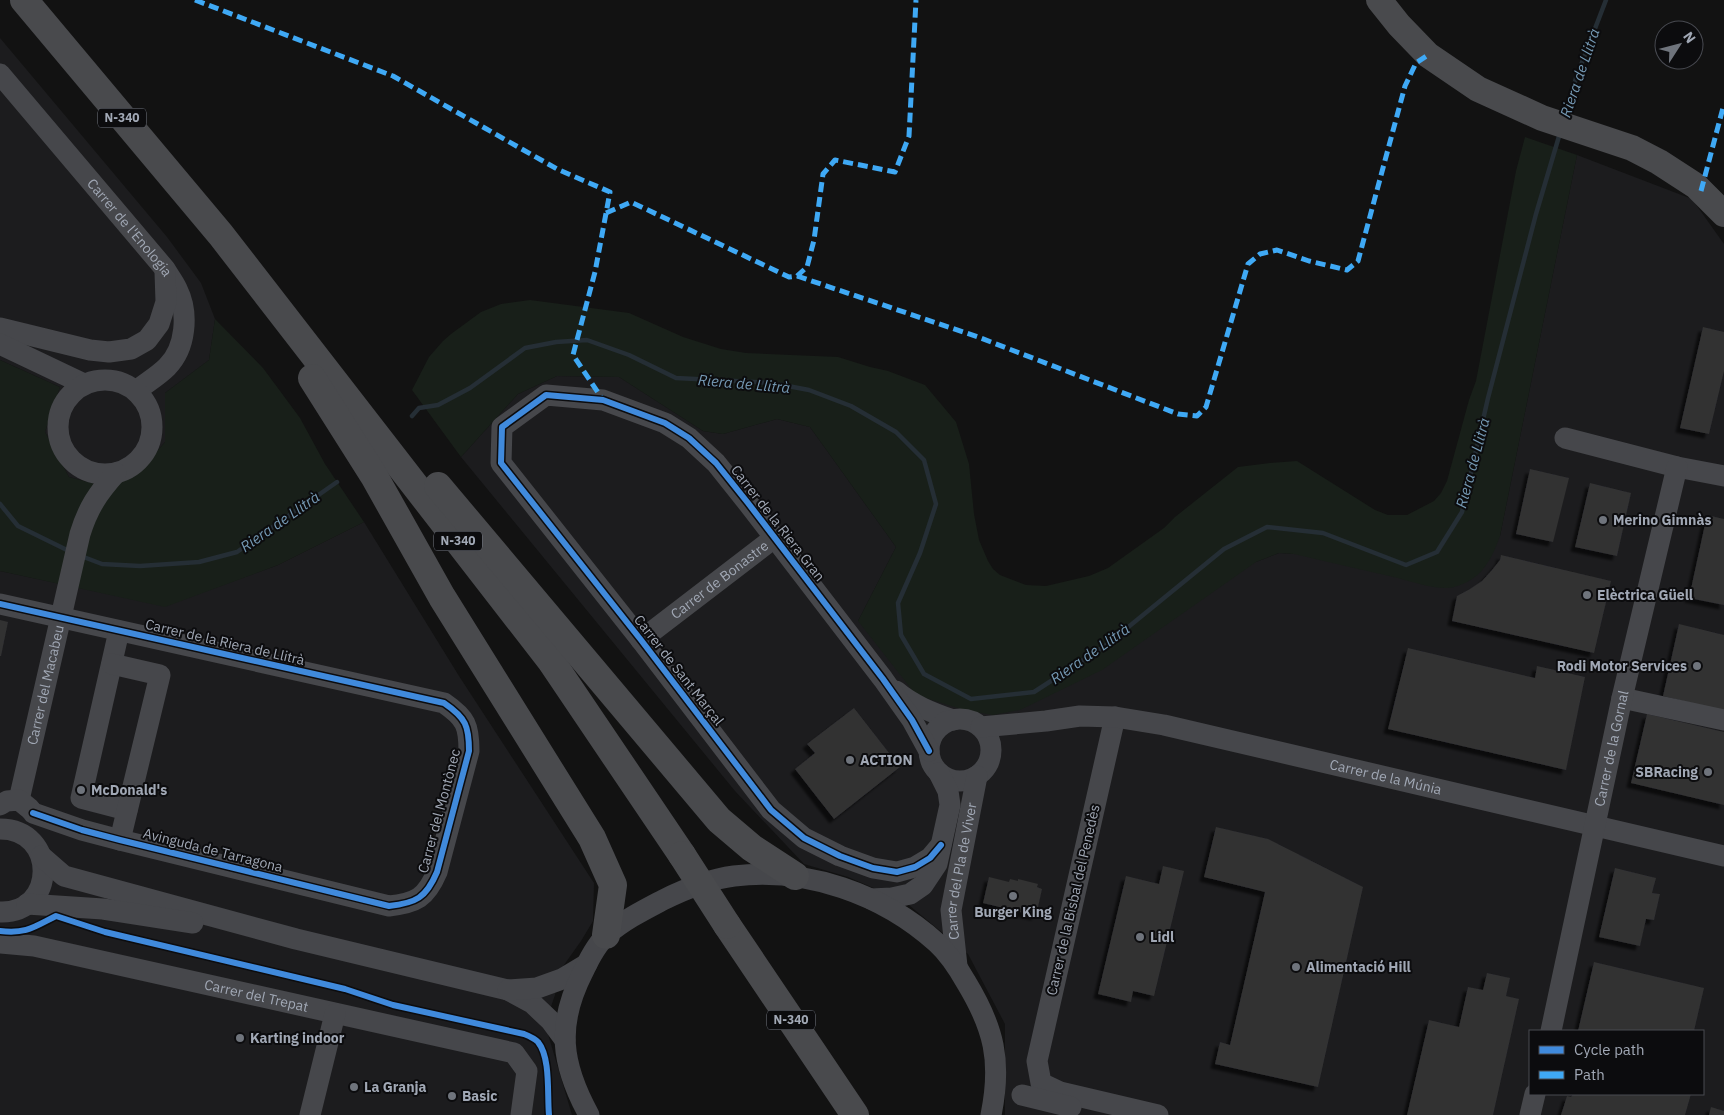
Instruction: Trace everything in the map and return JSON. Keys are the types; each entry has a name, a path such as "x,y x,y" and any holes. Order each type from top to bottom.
{"highway":[{"name":"N-340","path":"24,0 221,235 551,661 855,1115"},
{"path":"221,235 250,254 409,451 719,820 752,848 795,876"},
{"path":"221,235 232,272 294,351 374,476 442,598 592,838 614,885 606,935"}],"main road":[{"path":"1379,0 1399,25 1428,55 1478,89 1542,118 1632,148 1659,162 1696,186 1724,214"}],"street":[{"name":"Carrer de l'Enologia","path":"0,74 165,269 178,290 183,307 183,337 177,354 167,366 136,391"},
{"path":"0,328 90,350 109,352 131,349 147,340 159,324 166,302 165,269"},
{"path":"0,344 84,384"},
{"path":"97,380 111,380 124,384 136,391 145,402 151,416 152,431 149,445 141,458 130,467 116,473 103,474 91,472 79,466 63,448 59,436 60,412 66,401 74,391 84,384 97,380"},
{"name":"Carrer de la Riera Gran","path":"546,395 604,400 665,423 689,438 716,463 883,679 912,720 929,751"},
{"name":"Carrer de Sant Marçal","path":"546,395 502,427 501,463 641,640 771,810 804,838 840,856 873,868 897,872 915,867 930,858 941,845"},
{"path":"1565,438 1677,467 1724,476"},
{"name":"Carrer del Macabeu","path":"79,466 85,489 86,513"},
{"name":"Carrer de la Gornal","path":"1551,1030 1622,698 1677,467"},
{"name":"Carrer del Macabeu","path":"0,932 12,909 38,892 42,882 44,872 38,851 37,829 11,805 61,618 86,513 99,492 116,473"},
{"name":"Carrer de Bonastre","path":"641,640 774,538"},
{"name":"Carrer de la Riera de Llitrà","path":"0,604 444,703"},
{"path":"120,631 81,798 127,810"},
{"path":"112,664 160,675 120,840"},
{"name":"Carrer de la Riera Gran","path":"883,679 903,697 928,711 953,720"},
{"path":"1622,698 1724,720"},
{"name":"Carrer del Montònec","path":"388,906 402,904 419,898 430,888 436,872 469,751 469,732 461,717 444,703"},
{"name":"Carrer de la Múnia","path":"981,727 1080,716 1115,717 1164,725 1724,856"},
{"name":"Carrer de la Bisbal del Penedès","path":"1115,717 1037,1061 1041,1083 1060,1092 1158,1115"},
{"path":"959,719 981,727 989,738 991,748 989,762 984,771 962,782 950,780 939,773 932,764 929,751 931,739 937,728 946,722 959,719"},
{"name":"Carrer de la Múnia","path":"990,754 1002,742 1019,732 1046,721"},
{"name":"Carrer del Pla de Viver","path":"871,899 892,898 910,894 923,885 937,864 950,805 948,791 939,773"},
{"name":"Carrer del Pla de Viver","path":"957,966 951,910 977,776"},
{"name":"Avinguda de Tarragona","path":"11,805 82,830 388,906"},
{"path":"0,829 20,833 64,876 296,939 508,990 532,1003 551,1021 565,1040"},
{"path":"589,1115 576,1092 567,1061 565,1040 566,1020 570,1002 587,964 606,935 647,908 677,893 733,876 795,876 822,881 871,899 896,913 937,943 957,966 976,998 986,1020 996,1059 996,1078 990,1115"},
{"path":"12,909 103,909 296,939"},
{"name":"Carrer del Trepat","path":"0,944 34,946 514,1053 527,1071 521,1115"},
{"path":"508,990 538,988 562,979 587,964"},
{"path":"310,1115 335,1014"},
{"path":"996,1059 1005,1077 1022,1094 1038,1107 1057,1115"},
{"path":"1022,1094 1107,1115"},
{"path":"1530,1115 1535,1095"}],"shaded area":[{"path":"0,38 167,237 201,283 215,319 209,360 165,393 165,442 139,473 111,488 69,477 45,432 60,387 0,360"},
{"path":"1525,137 1577,155 1500,536 1493,554 1484,568 1471,580 1463,584 1441,588 1294,554 1279,553 1256,562 1102,670 1020,710 993,715 964,710 916,695 858,621 896,547 810,427 777,419 723,434 703,431 619,377 557,376 518,394 461,457 412,390 429,357 451,334 481,312 501,304 530,300 629,313 683,337 721,349 746,353 838,357 888,371 925,385 956,422 969,464 974,514 979,540 988,561 1000,575 1026,585 1046,586 1089,576 1108,568 1164,528 1238,467 1297,461 1375,510 1388,515 1407,515 1434,501 1441,493 1447,481 1476,381 1516,171"},
{"path":"1577,155 1692,199 1724,244 1724,1115 1005,1115 1005,1024 968,954 904,901 848,877 804,864 735,791 461,457 518,394 557,376 619,377 703,431 723,434 777,419 810,427 896,547 858,621 1256,562 1279,553 1294,554 1500,536"},
{"path":"215,319 263,368 300,418 325,464 364,522 278,565 165,607 0,571 0,360 60,387 45,432 69,477 111,488 138,473 165,442 165,393 209,360"},
{"path":"364,522 459,676 594,883 593,921 559,972 555,995 545,1024 572,1115 0,1115 0,571 165,606 278,565"}],"building":[{"path":"1703,327 1724,332 1724,371 1709,434 1680,428"},
{"path":"1530,469 1569,478 1553,542 1516,534"},
{"name":"Merino Gimnàs","path":"1590,483 1631,493 1617,556 1575,547"},
{"path":"1707,515 1724,519 1724,605 1689,598"},
{"path":"1501,555 1611,581 1594,653 1452,621 1457,596 1482,581 1500,560"},
{"path":"0,620 8,622 1,656 0,656"},
{"name":"Rodi Motor Services","path":"1679,624 1724,635 1724,711 1663,696"},
{"path":"1408,648 1535,678 1537,666 1585,677 1566,770 1388,729"},
{"name":"ACTION","path":"854,708 900,767 834,819 795,769 815,753 807,744"},
{"path":"1647,714 1724,732 1724,805 1631,783"},
{"name":"Alimentació Hill","path":"1216,827 1268,839 1363,887 1318,1087 1215,1064 1220,1042 1230,1045 1265,892 1204,877"},
{"name":"Lidl","path":"1163,866 1184,871 1154,996 1133,991 1131,1002 1098,994 1126,876 1159,884"},
{"path":"1615,868 1656,878 1652,893 1660,894 1654,920 1646,919 1640,946 1599,937"},
{"name":"Burger King","path":"989,877 1009,882 1010,879 1018,881 1018,879 1038,884 1037,887 1042,889 1036,916 983,903"},
{"path":"1594,962 1704,988 1694,1030 1578,1030"},
{"path":"1487,973 1510,978 1506,996 1519,999 1493,1115 1407,1115 1429,1020 1459,1027 1468,987 1483,990"},
{"path":"1572,1095 1691,1095 1685,1115 1561,1115 1567,1096 1571,1097"},
{"path":"1711,1107 1724,1111 1724,1115 1709,1115"}],"waterway":[{"name":"Riera de Llitrà","path":"1565,116 1576,78 1606,0"},
{"name":"Riera de Llitrà","path":"412,416 419,408 438,405 470,388 525,348 556,342 587,340 629,355 676,378 772,383 809,390 851,406 896,432 924,460 936,504 920,553 898,603 901,635 924,674 971,699 1034,692 1105,646 1224,549 1267,527 1323,533 1406,565 1437,552 1462,512 1488,398 1536,214 1560,133"},
{"name":"Riera de Llitrà","path":"81,556 102,564 140,566 199,562 237,552 337,482"},
{"name":"Riera de Llitrà","path":"0,504 18,526 69,551"}],"marked path":[{"path":"195,0 393,76 557,169 610,192 595,272 573,355 603,400"},
{"path":"606,213 631,202 789,277 797,276 807,267 814,240 823,174 835,160 895,172 909,136 916,0"},
{"path":"797,276 978,337 1178,414 1197,416 1206,407 1248,264 1260,254 1277,250 1309,261 1347,270 1358,261 1405,86 1416,63 1428,55"},
{"path":"1701,191 1724,104"}],"cycle path":[{"path":"929,751 912,720 883,679 716,463 689,438 665,423 603,400 546,395 502,427 501,463 641,640 771,810 804,838 840,856 873,868 897,872 915,867 930,858 941,845"},
{"path":"0,604 444,703 462,718 468,735 469,751 437,872 429,888 419,898 398,905 389,906 120,840 82,830 33,813"},
{"path":"0,931 24,930 56,916 105,932 345,989 393,1005 524,1034 538,1042 545,1057 548,1077 549,1115"}],"place":[{"name":"Merino Gimnàs","path":"1603,520"},
{"name":"Elèctrica Güell","path":"1587,595"},
{"name":"Rodi Motor Services","path":"1697,666"},
{"name":"ACTION","path":"850,760"},
{"name":"SBRacing","path":"1708,772"},
{"name":"McDonald's","path":"81,790"},
{"name":"Burger King","path":"1013,896"},
{"name":"Lidl","path":"1140,937"},
{"name":"Alimentació Hill","path":"1296,967"},
{"name":"Karting indoor","path":"240,1038"},
{"name":"La Granja","path":"354,1087"},
{"name":"Basic","path":"452,1096"}]}
